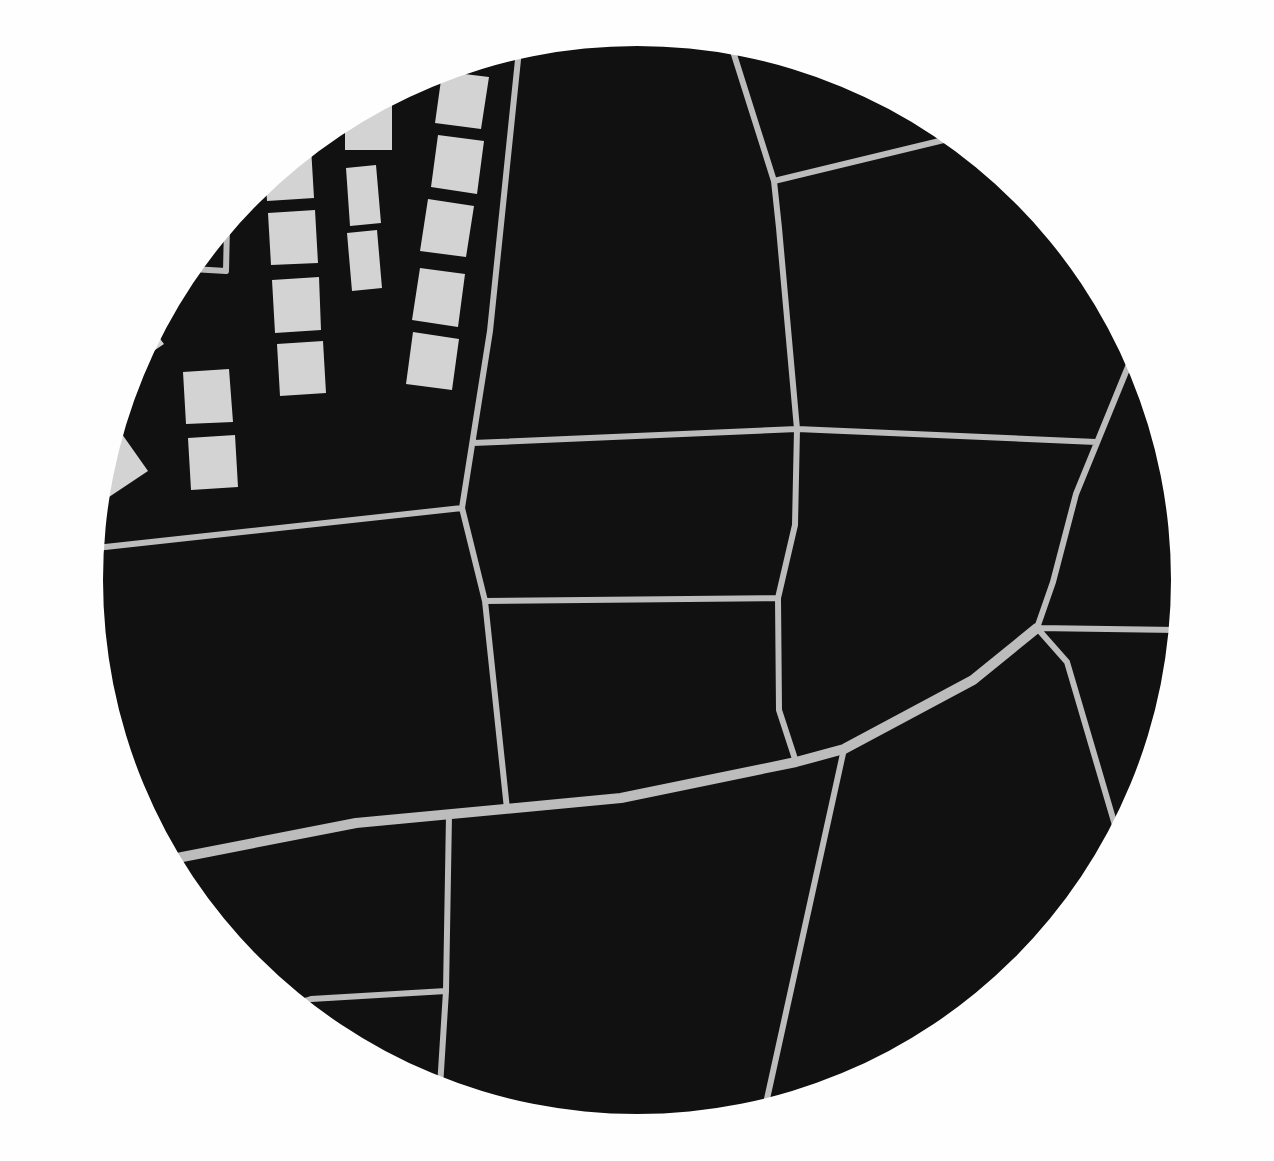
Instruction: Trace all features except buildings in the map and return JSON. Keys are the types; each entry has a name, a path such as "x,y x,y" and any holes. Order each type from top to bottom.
{"street":[{"path":"734,56 774,181 797,429 795,525 778,598 779,710 796,762"},
{"path":"507,809 485,601 462,508 490,331 518,61"},
{"path":"774,181 940,141"},
{"path":"203,270 226,271 227,239"},
{"path":"181,857 356,823 621,798 796,762 844,749 973,680 1037,628 1053,582 1076,494 1127,369"},
{"path":"473,443 797,429 1096,442"},
{"path":"104,547 462,508"},
{"path":"485,601 778,598"},
{"path":"1037,628 1168,630"},
{"path":"1037,628 1067,662 1114,821"},
{"path":"767,1098 844,749"},
{"path":"441,1077 446,991 449,815"},
{"path":"307,1000 446,991"}]}
